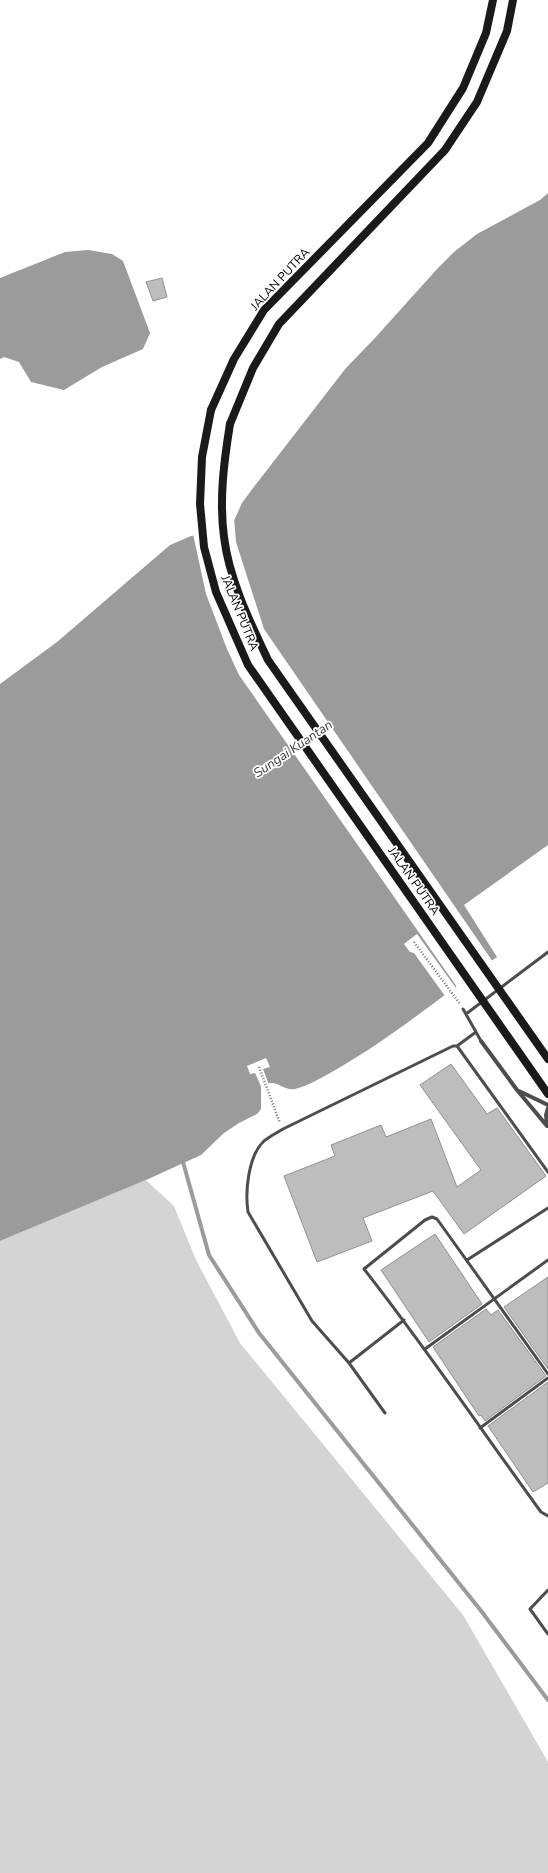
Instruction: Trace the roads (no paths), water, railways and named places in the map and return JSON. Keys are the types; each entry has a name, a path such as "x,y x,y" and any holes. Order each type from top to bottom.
{"main road":[{"name":"JALAN PUTRA","path":"494,0 486,32 463,88 428,143 264,310 234,359 211,410 202,457 200,504 204,547 216,592 248,665 548,1094"},
{"name":"JALAN PUTRA","path":"513,0 507,31 477,102 445,150 279,324 253,368 230,424 222,477 224,537 233,575 248,618 268,660 548,1059"}],"street":[{"path":"482,1041 517,1090 548,1126"},
{"path":"517,1090 548,1105"},
{"path":"548,1108 546,1115 548,1126"}],"lane":[{"path":"466,1014 548,952"},
{"path":"463,1009 482,1041"},
{"path":"385,1413 349,1363 312,1321 248,1212 246,1196 250,1170 257,1151 264,1141 283,1129 453,1046 457,1046 476,1032"},
{"path":"457,1046 548,1172"},
{"path":"467,1260 548,1208"},
{"path":"548,1374 437,1219 432,1217 425,1220 364,1269 404,1320 541,1512 548,1516"},
{"path":"425,1349 548,1260"},
{"path":"349,1363 404,1320"},
{"path":"480,1428 548,1378"},
{"path":"548,1590 530,1609 548,1634"}],"water":[{"name":"Sungai Kuantan","path":"548,193 548,845 464,905 497,957 389,1036 367,1051 321,1078 295,1089 286,1088 275,1083 266,1084 261,1087 261,1109 257,1114 224,1133 201,1155 146,1180 0,1241 0,684 57,642 170,545 191,536 219,531 233,523 242,503 346,368 438,268 454,252 477,234 540,200"},
{"path":"88,250 112,254 123,261 150,333 143,349 102,367 64,390 31,382 19,362 4,357 0,359 0,278 65,252"}],"waterway":[{"path":"183,1162 209,1255 259,1333 482,1612 548,1700"}]}
